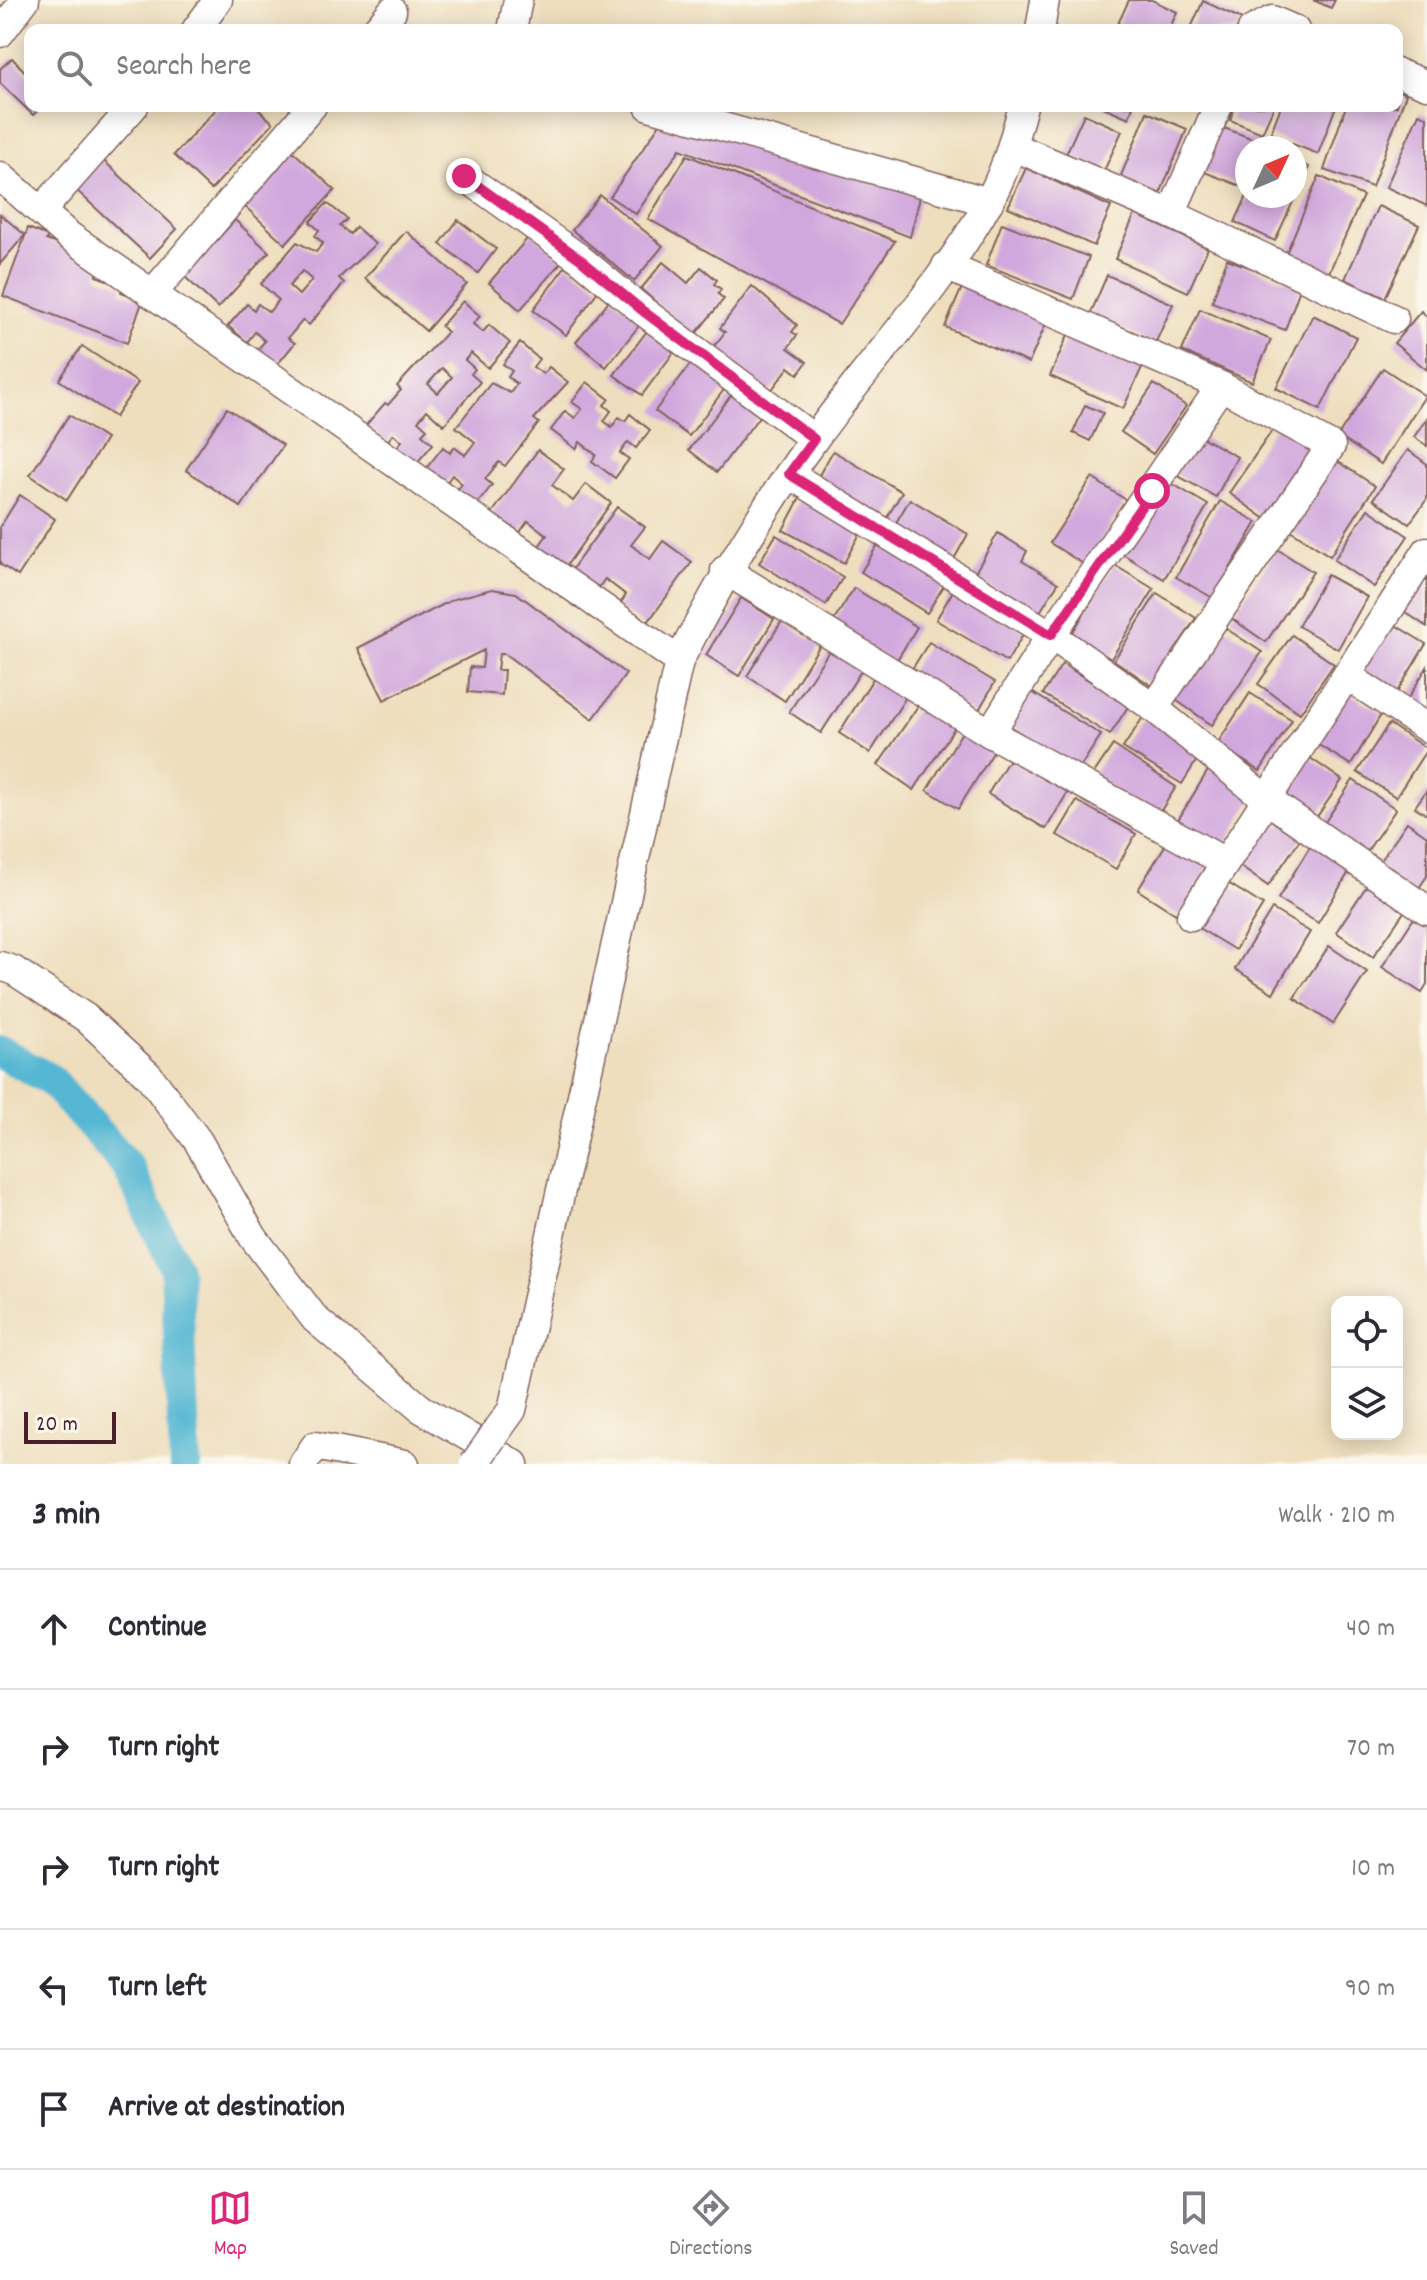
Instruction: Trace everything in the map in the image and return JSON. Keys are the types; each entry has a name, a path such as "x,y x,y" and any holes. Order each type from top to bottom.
{"street":[{"path":"0,33 25,0"},
{"path":"200,24 218,0"},
{"path":"513,24 518,0"},
{"path":"1041,24 1045,0"},
{"path":"1403,75 1427,85"},
{"path":"41,211 129,112"},
{"path":"152,294 307,112"},
{"path":"670,112 989,202"},
{"path":"474,1464 512,1410 679,661 725,570 789,474 946,266 989,202 1012,146 1021,112"},
{"path":"1171,214 1215,112"},
{"path":"1012,146 1171,214 1394,319"},
{"path":"0,176 41,211 152,294 679,661"},
{"path":"464,176 579,258 643,311 814,439"},
{"path":"946,266 1221,386 1331,446 1154,708"},
{"path":"990,733 1051,635 1221,386"},
{"path":"789,474 1051,635 1154,708 1266,799 1427,910"},
{"path":"1191,916 1427,551"},
{"path":"725,570 990,733 1225,862"},
{"path":"1347,676 1427,728"},
{"path":"0,966 13,970 86,1018 149,1076 198,1141 253,1237 315,1319 420,1408 514,1464"},
{"path":"303,1464 315,1446 405,1464"}],"building":[{"path":"1129,0 1152,0 1177,12 1172,24 1118,24"},
{"path":"1313,0 1335,0 1331,8"},
{"path":"1203,1 1242,19 1240,24 1193,24"},
{"path":"12,58 24,71 24,106 0,83 0,69"},
{"path":"213,112 261,112 273,123 211,190 174,155"},
{"path":"1115,112 1131,112 1129,118"},
{"path":"1147,112 1187,129 1158,199 1118,183"},
{"path":"1233,112 1271,112 1262,133 1230,120"},
{"path":"1279,112 1334,112 1318,154 1307,150 1307,136 1270,135"},
{"path":"1344,112 1399,112 1372,187 1324,170"},
{"path":"1419,113 1427,117 1427,206 1386,187"},
{"path":"1084,114 1122,131 1104,171 1066,154"},
{"path":"662,121 922,189 910,237 680,149 636,214 610,197"},
{"path":"1216,125 1245,136 1235,136 1235,184 1199,170"},
{"path":"286,145 335,190 285,244 237,199"},
{"path":"687,155 895,241 839,324 648,219"},
{"path":"102,159 177,229 150,258 75,189"},
{"path":"1026,168 1111,207 1094,246 1008,207"},
{"path":"1319,176 1363,196 1327,277 1284,258"},
{"path":"600,195 663,246 634,281 572,230"},
{"path":"327,203 347,219 340,226 350,234 356,227 375,244 339,278 344,283 309,325 303,320 288,338 295,343 276,366 257,350 265,341 255,332 247,342 228,326 247,304 254,310 258,304 269,312 279,300 261,284 297,242 316,252 323,243 315,236 319,230 310,222","holes":["302,271 312,280 299,295 289,286"]},
{"path":"1378,206 1419,225 1385,298 1345,279"},
{"path":"1241,208 1290,208 1275,241 1235,222"},
{"path":"0,214 25,235 0,264"},
{"path":"1135,214 1208,248 1188,292 1115,259"},
{"path":"235,220 269,252 218,308 184,276"},
{"path":"458,220 496,249 478,273 440,244"},
{"path":"1002,223 1089,257 1073,299 986,265"},
{"path":"28,228 48,236 46,240 83,254 100,267 96,276 123,286 121,292 143,300 127,343 3,296"},
{"path":"406,231 467,284 426,331 365,278"},
{"path":"532,233 563,260 520,310 489,283"},
{"path":"1227,259 1301,286 1285,330 1212,302"},
{"path":"663,262 688,283 701,267 717,280 714,284 721,289 718,294 724,299 694,336 641,289"},
{"path":"567,264 600,288 566,335 533,310"},
{"path":"1107,275 1173,304 1155,344 1090,315"},
{"path":"963,285 1047,321 1029,363 945,327"},
{"path":"752,286 797,325 792,332 797,335 788,348 807,362 798,374 789,367 770,392 712,349 725,332 720,328"},
{"path":"612,297 642,322 606,367 576,342"},
{"path":"463,301 480,316 473,324 483,332 489,325 510,343 488,368 471,353 465,360 475,369 471,374 480,382 444,425 427,410 418,421 427,429 422,434 433,444 415,465 395,449 402,441 393,434 387,442 366,425 385,403 388,405 401,390 397,386 447,332 441,326","holes":["442,368 452,377 438,393 428,384"]},
{"path":"1200,309 1271,340 1252,382 1182,351"},
{"path":"1421,311 1427,317 1427,370 1394,343"},
{"path":"1313,315 1356,337 1320,410 1276,388"},
{"path":"650,327 677,348 642,395 614,375"},
{"path":"1070,330 1093,340 1091,345 1102,350 1104,345 1144,363 1123,409 1050,376"},
{"path":"520,343 539,359 533,367 543,374 549,367 568,382 534,419 539,423 505,466 499,462 485,479 492,485 474,508 454,493 462,484 452,475 444,486 425,470 443,447 450,453 454,447 465,455 475,442 456,427 491,383 510,393 517,384 508,377 512,371 503,364"},
{"path":"82,346 138,383 115,417 59,380"},
{"path":"695,358 729,383 689,436 655,411"},
{"path":"1383,368 1425,396 1381,464 1338,436"},
{"path":"587,382 609,399 604,405 611,411 604,421 612,427 619,417 625,421 630,414 650,430 636,448 628,442 620,453 629,459 615,478 592,461 596,455 580,442 576,449 551,430 565,411 575,418 582,409 572,402"},
{"path":"1154,384 1186,406 1153,454 1121,432"},
{"path":"733,393 761,414 717,472 689,450"},
{"path":"1085,405 1103,413 1090,441 1073,433"},
{"path":"227,408 283,445 241,507 186,470"},
{"path":"69,415 106,439 67,500 30,475"},
{"path":"1427,418 1427,446 1414,437"},
{"path":"1276,425 1317,454 1270,522 1229,493"},
{"path":"1196,434 1237,457 1216,497 1175,474"},
{"path":"538,450 564,469 552,485 573,501 586,484 611,503 564,569 537,549 547,535 528,521 517,536 490,516"},
{"path":"1408,450 1427,464 1427,499 1409,524 1373,499"},
{"path":"833,451 902,492 884,523 815,482"},
{"path":"1334,459 1375,486 1330,556 1289,529"},
{"path":"1092,478 1126,500 1085,565 1050,543"},
{"path":"1166,480 1208,505 1164,579 1121,553"},
{"path":"802,494 863,528 844,563 783,530"},
{"path":"20,495 55,519 18,576 0,564 0,527"},
{"path":"910,499 968,534 950,566 891,531"},
{"path":"1220,501 1257,522 1213,598 1176,577"},
{"path":"617,507 645,527 631,545 650,559 663,541 692,562 645,626 618,607 626,595 605,579 596,591 570,572"},
{"path":"1368,509 1408,536 1374,587 1334,560"},
{"path":"998,533 1027,551 1022,561 1058,583 1038,615 973,576"},
{"path":"776,535 843,577 826,605 759,563"},
{"path":"882,538 948,579 927,613 861,572"},
{"path":"1277,549 1313,572 1266,642 1231,618"},
{"path":"1427,563 1427,627 1398,607"},
{"path":"1114,565 1154,589 1111,659 1071,635"},
{"path":"1327,575 1367,597 1338,649 1298,626"},
{"path":"854,588 917,627 895,663 832,624"},
{"path":"492,589 516,593 626,674 593,719 505,654 499,654 497,670 504,670 502,695 468,692 470,667 482,668 484,650 384,700 358,648 454,599"},
{"path":"954,589 1025,631 1007,662 936,620"},
{"path":"1157,593 1196,618 1152,686 1114,660"},
{"path":"741,598 774,619 739,676 706,655"},
{"path":"782,621 820,645 785,701 747,676"},
{"path":"1392,623 1426,644 1397,692 1363,671"},
{"path":"1219,624 1262,652 1212,725 1170,696"},
{"path":"1292,635 1334,664 1300,713 1258,684"},
{"path":"929,642 995,682 976,715 909,674"},
{"path":"831,648 863,668 821,733 789,712"},
{"path":"1062,664 1129,705 1110,735 1043,694"},
{"path":"1427,667 1427,719 1404,705"},
{"path":"874,677 906,697 870,753 839,733"},
{"path":"1030,691 1101,735 1079,769 1009,726"},
{"path":"1250,693 1292,720 1260,771 1217,744"},
{"path":"1348,693 1382,713 1351,765 1317,744"},
{"path":"920,703 955,727 914,790 878,765"},
{"path":"1145,714 1203,750 1182,784 1123,748"},
{"path":"1389,724 1427,749 1396,797 1357,772"},
{"path":"962,732 994,751 958,809 927,790"},
{"path":"1113,745 1176,787 1156,818 1092,776"},
{"path":"1306,755 1342,780 1312,824 1276,799"},
{"path":"1011,756 1069,790 1046,829 988,794"},
{"path":"1210,767 1255,795 1223,848 1178,820"},
{"path":"1353,780 1396,809 1361,860 1319,831"},
{"path":"1427,790 1427,815 1415,807"},
{"path":"1077,801 1136,834 1116,869 1057,835"},
{"path":"1267,817 1281,827 1284,822 1303,835 1268,886 1235,863"},
{"path":"1407,822 1427,836 1427,876 1415,894 1376,867"},
{"path":"1169,839 1211,865 1179,916 1138,890"},
{"path":"1312,843 1352,867 1318,923 1278,899"},
{"path":"1220,878 1263,905 1235,950 1192,924"},
{"path":"1368,884 1406,909 1373,957 1336,932"},
{"path":"1272,909 1310,932 1273,993 1235,969"},
{"path":"1418,912 1427,918 1427,985 1422,993 1382,967"},
{"path":"1329,946 1367,972 1333,1024 1294,998"}],"waterway":[{"path":"0,1052 51,1080 128,1167 176,1269 185,1464"}],"route":[{"path":"464,176 495,195 579,258 643,311 814,439 789,474 1051,635 1152,491"}]}
